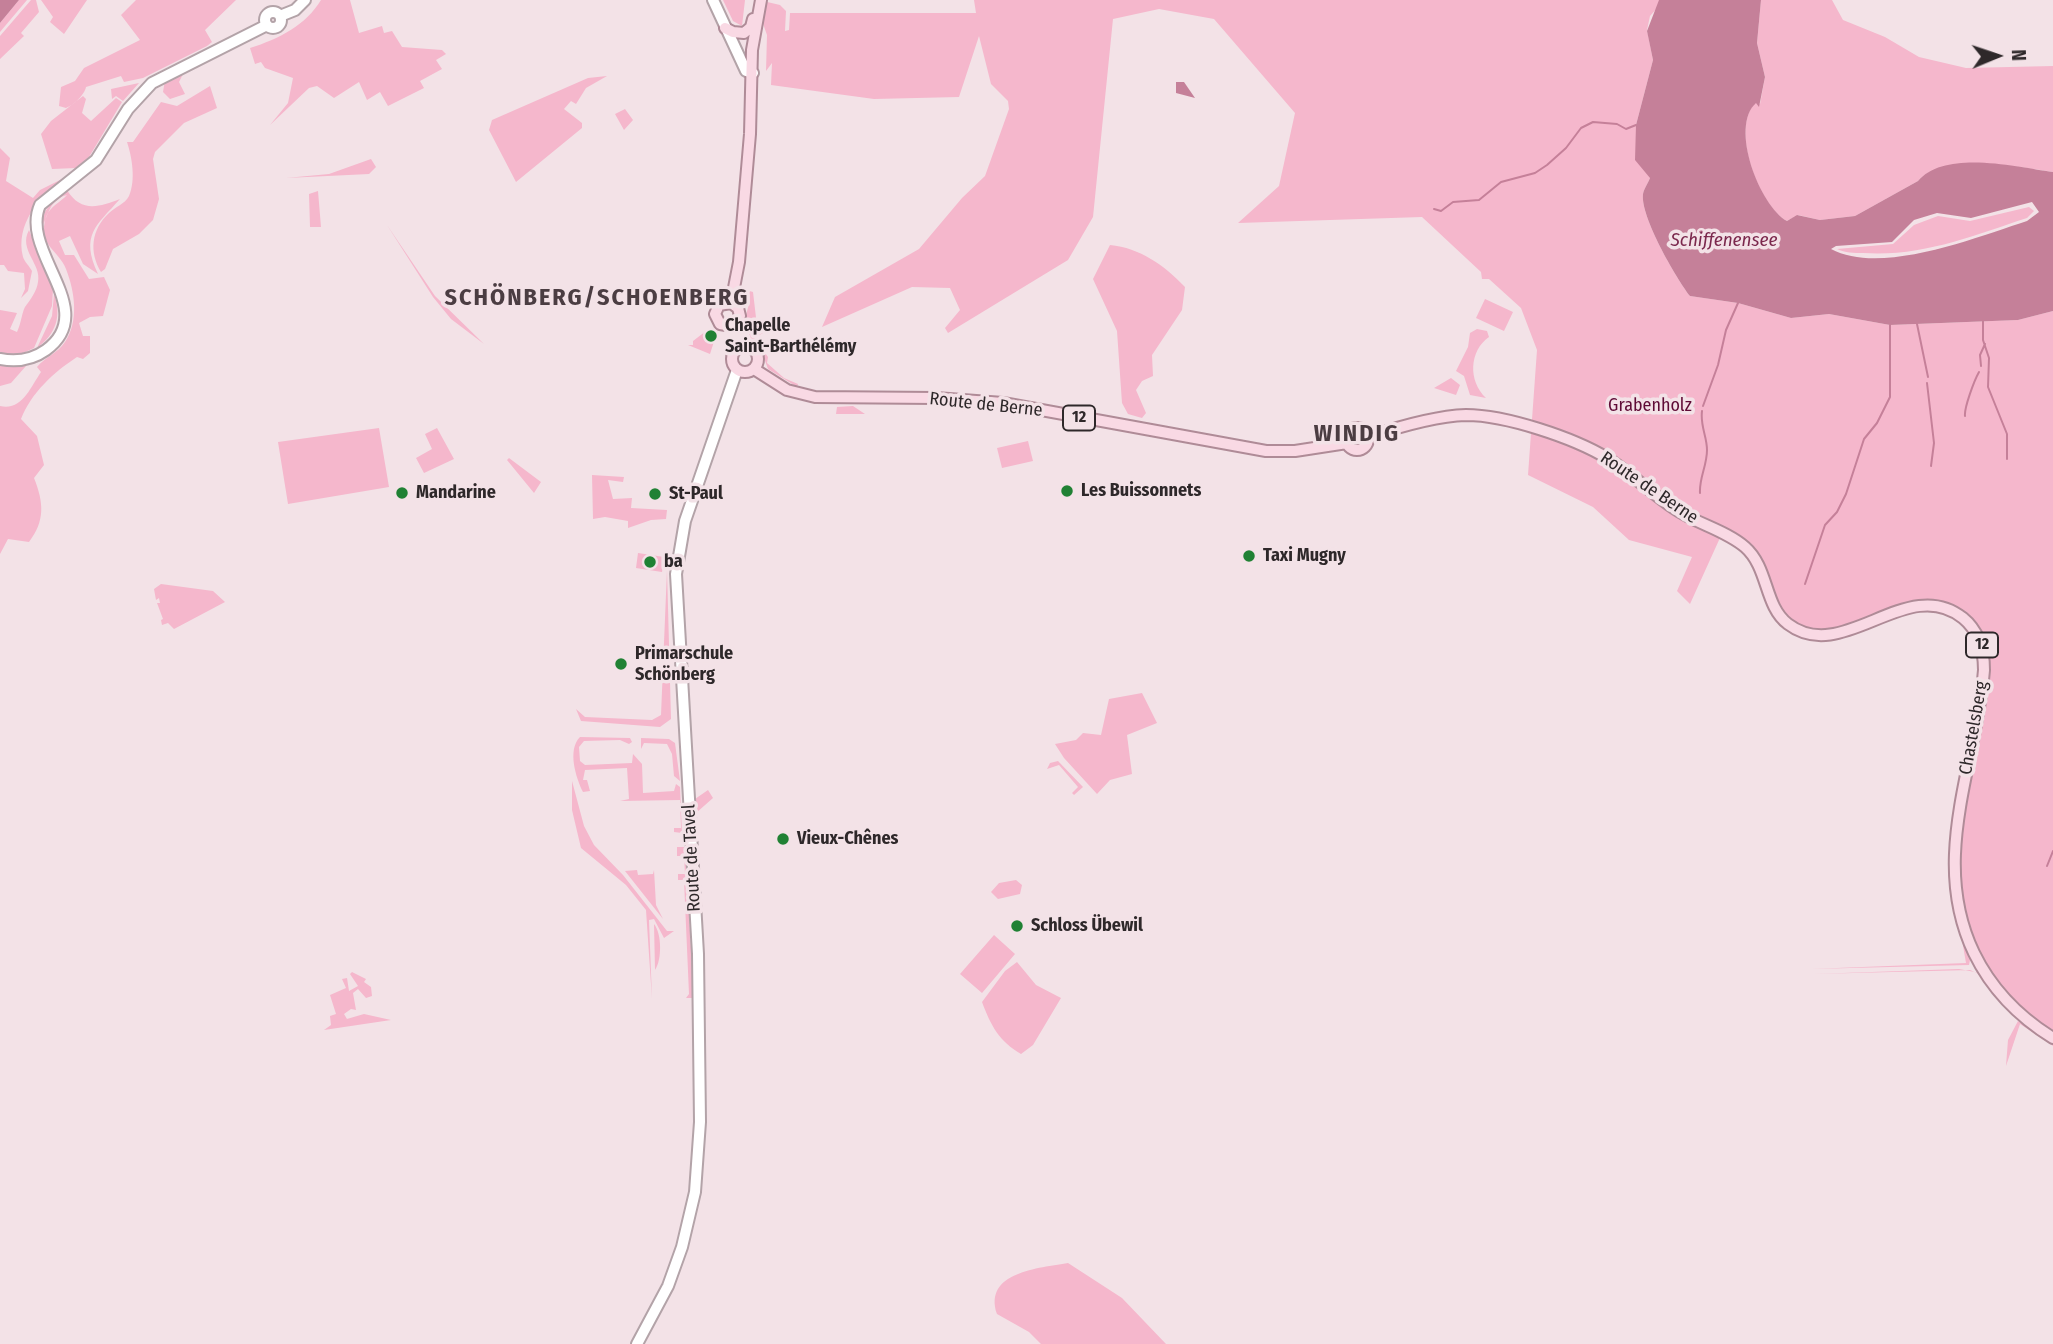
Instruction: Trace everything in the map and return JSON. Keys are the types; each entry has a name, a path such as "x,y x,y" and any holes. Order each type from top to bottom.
{"main road":[{"path":"0,359 24,360 37,356 53,344 65,311 60,288 38,241 36,214 47,199 88,169 113,137 128,108 148,87 267,24 266,18 271,12 280,16 295,10 305,0"},
{"path":"713,0 746,71 753,73"},
{"name":"12","path":"732,303 739,262 755,21 760,4"},
{"path":"725,28 744,33 755,21"},
{"name":"12","path":"732,303 740,312 738,320 732,326"},
{"name":"12","path":"732,303 719,305 715,314 720,324 732,326"},
{"name":"12","path":"732,326 740,347"},
{"name":"12","path":"737,370 732,356 740,347 748,346 757,354 758,362 754,369"},
{"path":"737,370 746,373 754,369"},
{"name":"Route de Berne","path":"754,369 787,390 814,397 936,398 1003,403 1266,451 1296,451 1347,443 1354,450 1360,450 1366,446 1368,437 1454,416 1473,415 1506,422 1597,452 1677,511 1726,535"},
{"name":"Route de Tavel","path":"637,1344 676,1267 687,1229 696,1181 701,1112 701,1029 676,574 685,521 737,370"},
{"name":"Chastelsberg","path":"1726,535 1754,557 1779,615 1802,632 1828,635 1903,609 1927,605 1946,608 1961,616 1977,635 1983,653 1983,679 1958,812 1952,869 1959,916 1982,969 2010,1006 2053,1038"}],"green space":[{"path":"19,0 27,0 0,32 0,23"},
{"path":"31,0 36,0 39,12 21,33 24,36 0,59 0,36"},
{"path":"41,0 87,0 64,34 50,22 53,17"},
{"path":"136,0 236,0 205,30 212,42 207,46 143,78 124,82 121,76 86,87 72,104 66,108 59,106 61,87 75,81 84,68 140,40 121,15"},
{"path":"321,0 350,0 359,33 382,26 384,33 392,31 402,47 442,50 446,54 436,60 442,69 420,81 424,88 388,106 380,92 367,100 359,82 334,98 317,86 309,88 270,125 288,103 293,78 265,68 261,62 255,64 250,48 300,24"},
{"path":"723,0 745,0 742,26 733,21"},
{"name":"Grabenholz","path":"974,0 1659,0 1659,6 1650,16 1647,30 1653,60 1636,125 1650,178 1643,194 1644,204 1660,246 1690,296 1738,303 1791,318 1829,314 1890,325 2018,320 2053,311 2053,1034 2019,1009 1986,969 1966,926 1956,868 1987,647 1974,622 1953,606 1934,601 1916,602 1849,628 1832,632 1812,631 1786,618 1764,567 1724,529 1690,604 1677,591 1692,557 1629,540 1593,507 1528,475 1537,350 1521,308 1489,279 1482,279 1481,272 1422,217 1238,223 1279,186 1295,113 1214,19 1159,9 1113,19 1093,217 1068,260 948,333 945,328 960,310 950,288 912,287 822,327 835,297 919,249 962,198 985,176 1009,109 1008,101 991,84 979,36 959,97 874,99 771,85 772,63 766,71 767,35 761,18 763,1 780,5 786,11 785,31 789,30 790,13 976,13"},
{"path":"1761,0 1832,0 1843,20 1885,37 1919,57 1966,68 2053,66 2053,172 1982,164 1945,167 1929,172 1918,181 1855,216 1820,220 1798,215 1787,221 1767,200 1751,165 1747,147 1748,114 1756,102 1760,104 1765,77 1757,43"},
{"path":"185,70 179,82 185,94 170,99 163,92 165,80"},
{"path":"607,76 586,88 576,104 571,101 564,109 582,123 582,128 516,182 489,130 492,120 588,78"},
{"path":"139,83 123,101 116,96 112,99 111,89"},
{"path":"210,86 217,108 184,123 155,152 153,159 159,199 153,220 139,234 113,249 105,269 101,272 95,257 95,234 103,220 125,201 131,190 132,169 127,142 133,142 161,102 177,106"},
{"path":"83,96 86,99 82,113 91,121 116,98 122,102 89,157 76,168 52,169 41,134 51,121"},
{"path":"625,109 633,120 624,130 615,114"},
{"path":"0,148 10,158 6,181 33,198 40,190 64,178 38,202 26,223 21,245 24,259 32,271 28,291 21,298 25,289 24,273 8,271 4,265 0,265"},
{"path":"371,159 376,167 369,174 286,178 329,174"},
{"path":"67,190 84,205 98,206 120,199 93,232 90,250 98,274 83,264 70,236 59,241 65,255 74,255 89,279 104,277 110,290 103,316 90,317 79,323 83,336 90,336 90,353 83,359 77,357 60,369 37,392 25,409 21,419 37,436 44,465 34,478 40,496 40,519 29,542 8,539 0,554 0,406 14,405 25,397 41,372 37,367 65,342 74,316 69,278 63,262 44,235 46,219 40,229 49,206","holes":["67,195 53,207 48,212 55,201"]},
{"path":"318,191 321,227 310,227 309,194"},
{"path":"2029,207 2034,211 2027,218 1926,248 1885,253 1850,253 1837,249 1893,244 1914,225 1938,216 1970,221"},
{"path":"387,225 435,296 484,344 451,319 433,297"},
{"path":"29,230 53,289 52,306 34,348 23,353 21,363 26,366 11,383 0,386 0,310 17,313 10,329 17,332 24,309 38,282 37,269 26,244"},
{"path":"1110,245 1151,259 1185,287 1182,310 1152,355 1153,376 1142,381 1136,390 1146,413 1142,418 1128,414 1122,403 1117,331 1093,279"},
{"path":"746,290 753,292 757,326 770,325 770,329 754,338 768,357 767,363 784,378 798,384 797,387 768,369 760,347 750,337 746,315 750,300 745,299"},
{"path":"54,294 56,324 49,337 37,348 52,316"},
{"path":"1485,299 1513,312 1504,331 1476,318"},
{"path":"710,328 718,329 710,354 688,345 693,345 693,341"},
{"path":"1477,329 1487,331 1489,337 1478,350 1473,366 1476,383 1486,398 1470,395 1464,376 1456,371 1468,347 1470,333"},
{"path":"1451,378 1460,385 1456,395 1434,388"},
{"path":"853,406 865,414 836,414 837,407"},
{"path":"379,428 389,487 288,504 278,442"},
{"path":"437,428 454,459 424,473 416,458 432,449 425,434"},
{"path":"1028,441 1033,461 1002,468 997,448"},
{"path":"509,458 541,482 534,493 507,460"},
{"path":"592,475 624,477 623,482 608,480 613,499 632,498 631,508 667,510 666,519 651,520 628,528 628,521 605,517 593,519"},
{"name":"ba","path":"638,553 664,557 662,572 636,568"},
{"path":"667,570 671,719 660,727 581,721 576,709 585,717 652,720 661,715"},
{"path":"161,584 213,591 225,602 174,629 168,623 162,625 163,619 157,603 160,603 159,598 156,600 154,589"},
{"path":"1142,693 1157,723 1127,735 1132,774 1110,780 1097,794 1064,758 1055,744 1076,740 1083,733 1101,735 1109,699"},
{"path":"580,737 630,738 632,742 629,744 620,740 584,741 579,747 580,761 585,765 632,763 633,754 642,764 643,793 674,791 676,784 680,787 682,833 674,832 674,828 681,828 680,800 620,801 629,799 627,768 585,770 583,780 587,780 590,791 583,792 573,756"},
{"path":"641,738 669,739 675,743 680,781 674,776 672,754 667,744 644,743 641,749"},
{"path":"1058,761 1083,787 1074,795 1072,793 1078,787 1059,765 1047,769 1050,763"},
{"path":"572,781 584,826 594,845 623,875 667,931 674,931 664,938 654,919 649,920 652,999 646,910 626,885 581,848 572,810"},
{"path":"708,790 713,798 696,813 695,799"},
{"path":"677,847 685,847 694,998 686,998 689,994 684,880 678,880 678,874 685,874 684,856 677,856"},
{"path":"637,870 638,875 653,874 654,870 656,905 663,919 625,871"},
{"path":"1016,880 1022,885 1020,894 998,899 991,892 999,883"},
{"path":"654,924 659,934 660,947 655,970"},
{"path":"1960,928 1971,955 1969,965 1811,969 1966,963"},
{"path":"994,935 1015,954 982,993 960,974"},
{"path":"1017,962 1036,985 1061,998 1033,1045 1021,1054 997,1032 982,1002 1005,971"},
{"path":"1959,969 1965,970 1814,974"},
{"path":"352,972 366,979 364,982 371,987 372,996 366,998 358,989 353,993 356,1010 351,1009 344,1014 347,1019 364,1014 391,1020 324,1030 331,1025 330,1016 336,1014 330,995 346,988 342,979 347,978 349,991 358,986 350,974"},
{"path":"1975,972 1980,973 2010,1013 1977,973"},
{"path":"2018,1021 2053,1043 2053,1046 2020,1024 2006,1066 2008,1040"},
{"path":"1068,1263 1122,1298 1166,1344 1041,1344 1029,1332 997,1314 995,1300 998,1289 1006,1281 1029,1270"}],"water":[{"path":"0,0 19,0 0,23"},
{"name":"Schiffenensee","path":"1659,0 1761,0 1757,43 1765,77 1759,107 1756,103 1748,114 1747,147 1751,165 1767,200 1787,221 1797,215 1820,220 1855,216 1918,181 1930,171 1945,165 2002,164 2053,172 2053,311 2018,320 1890,325 1829,314 1791,318 1738,303 1690,296 1668,262 1647,217 1643,194 1650,178 1635,160 1636,125 1653,60 1647,31","holes":["2032,202 2039,212 2027,221 1982,236 1902,256 1852,256 1831,249 1836,246 1892,242 1914,220 1937,213 1971,218"]},
{"path":"1176,82 1184,82 1195,98 1176,93"}],"waterway":[{"path":"1434,209 1441,211 1453,202 1479,200 1501,182 1535,173 1566,148 1581,128 1593,122 1617,124 1626,129 1636,125"},
{"path":"1703,406 1718,365 1726,330 1738,303"},
{"path":"1983,320 1983,340 1989,358 1988,387 2007,434 2007,459"},
{"path":"1917,324 1928,377"},
{"path":"1805,584 1825,525 1837,512 1846,494 1864,439 1877,423 1890,397 1890,325"},
{"path":"1981,366 1980,355 1985,344"},
{"path":"1965,416 1979,372"},
{"path":"1927,383 1934,443 1931,466"},
{"path":"1700,493 1707,450 1702,411"},
{"path":"2047,866 2053,851"}],"place":[{"name":"Chapelle Saint-Barthélémy","path":"711,336"},
{"name":"Les Buissonnets","path":"1067,491"},
{"name":"Mandarine","path":"402,493"},
{"name":"St-Paul","path":"655,494"},
{"name":"Taxi Mugny","path":"1249,556"},
{"name":"ba","path":"650,562"},
{"name":"Primarschule Schönberg","path":"621,664"},
{"name":"Vieux-Chênes","path":"783,839"},
{"name":"Schloss Übewil","path":"1017,926"}],"district":[{"name":"SCHÖNBERG/SCHOENBERG","path":"597,298"},
{"name":"WINDIG","path":"1357,434"}]}
